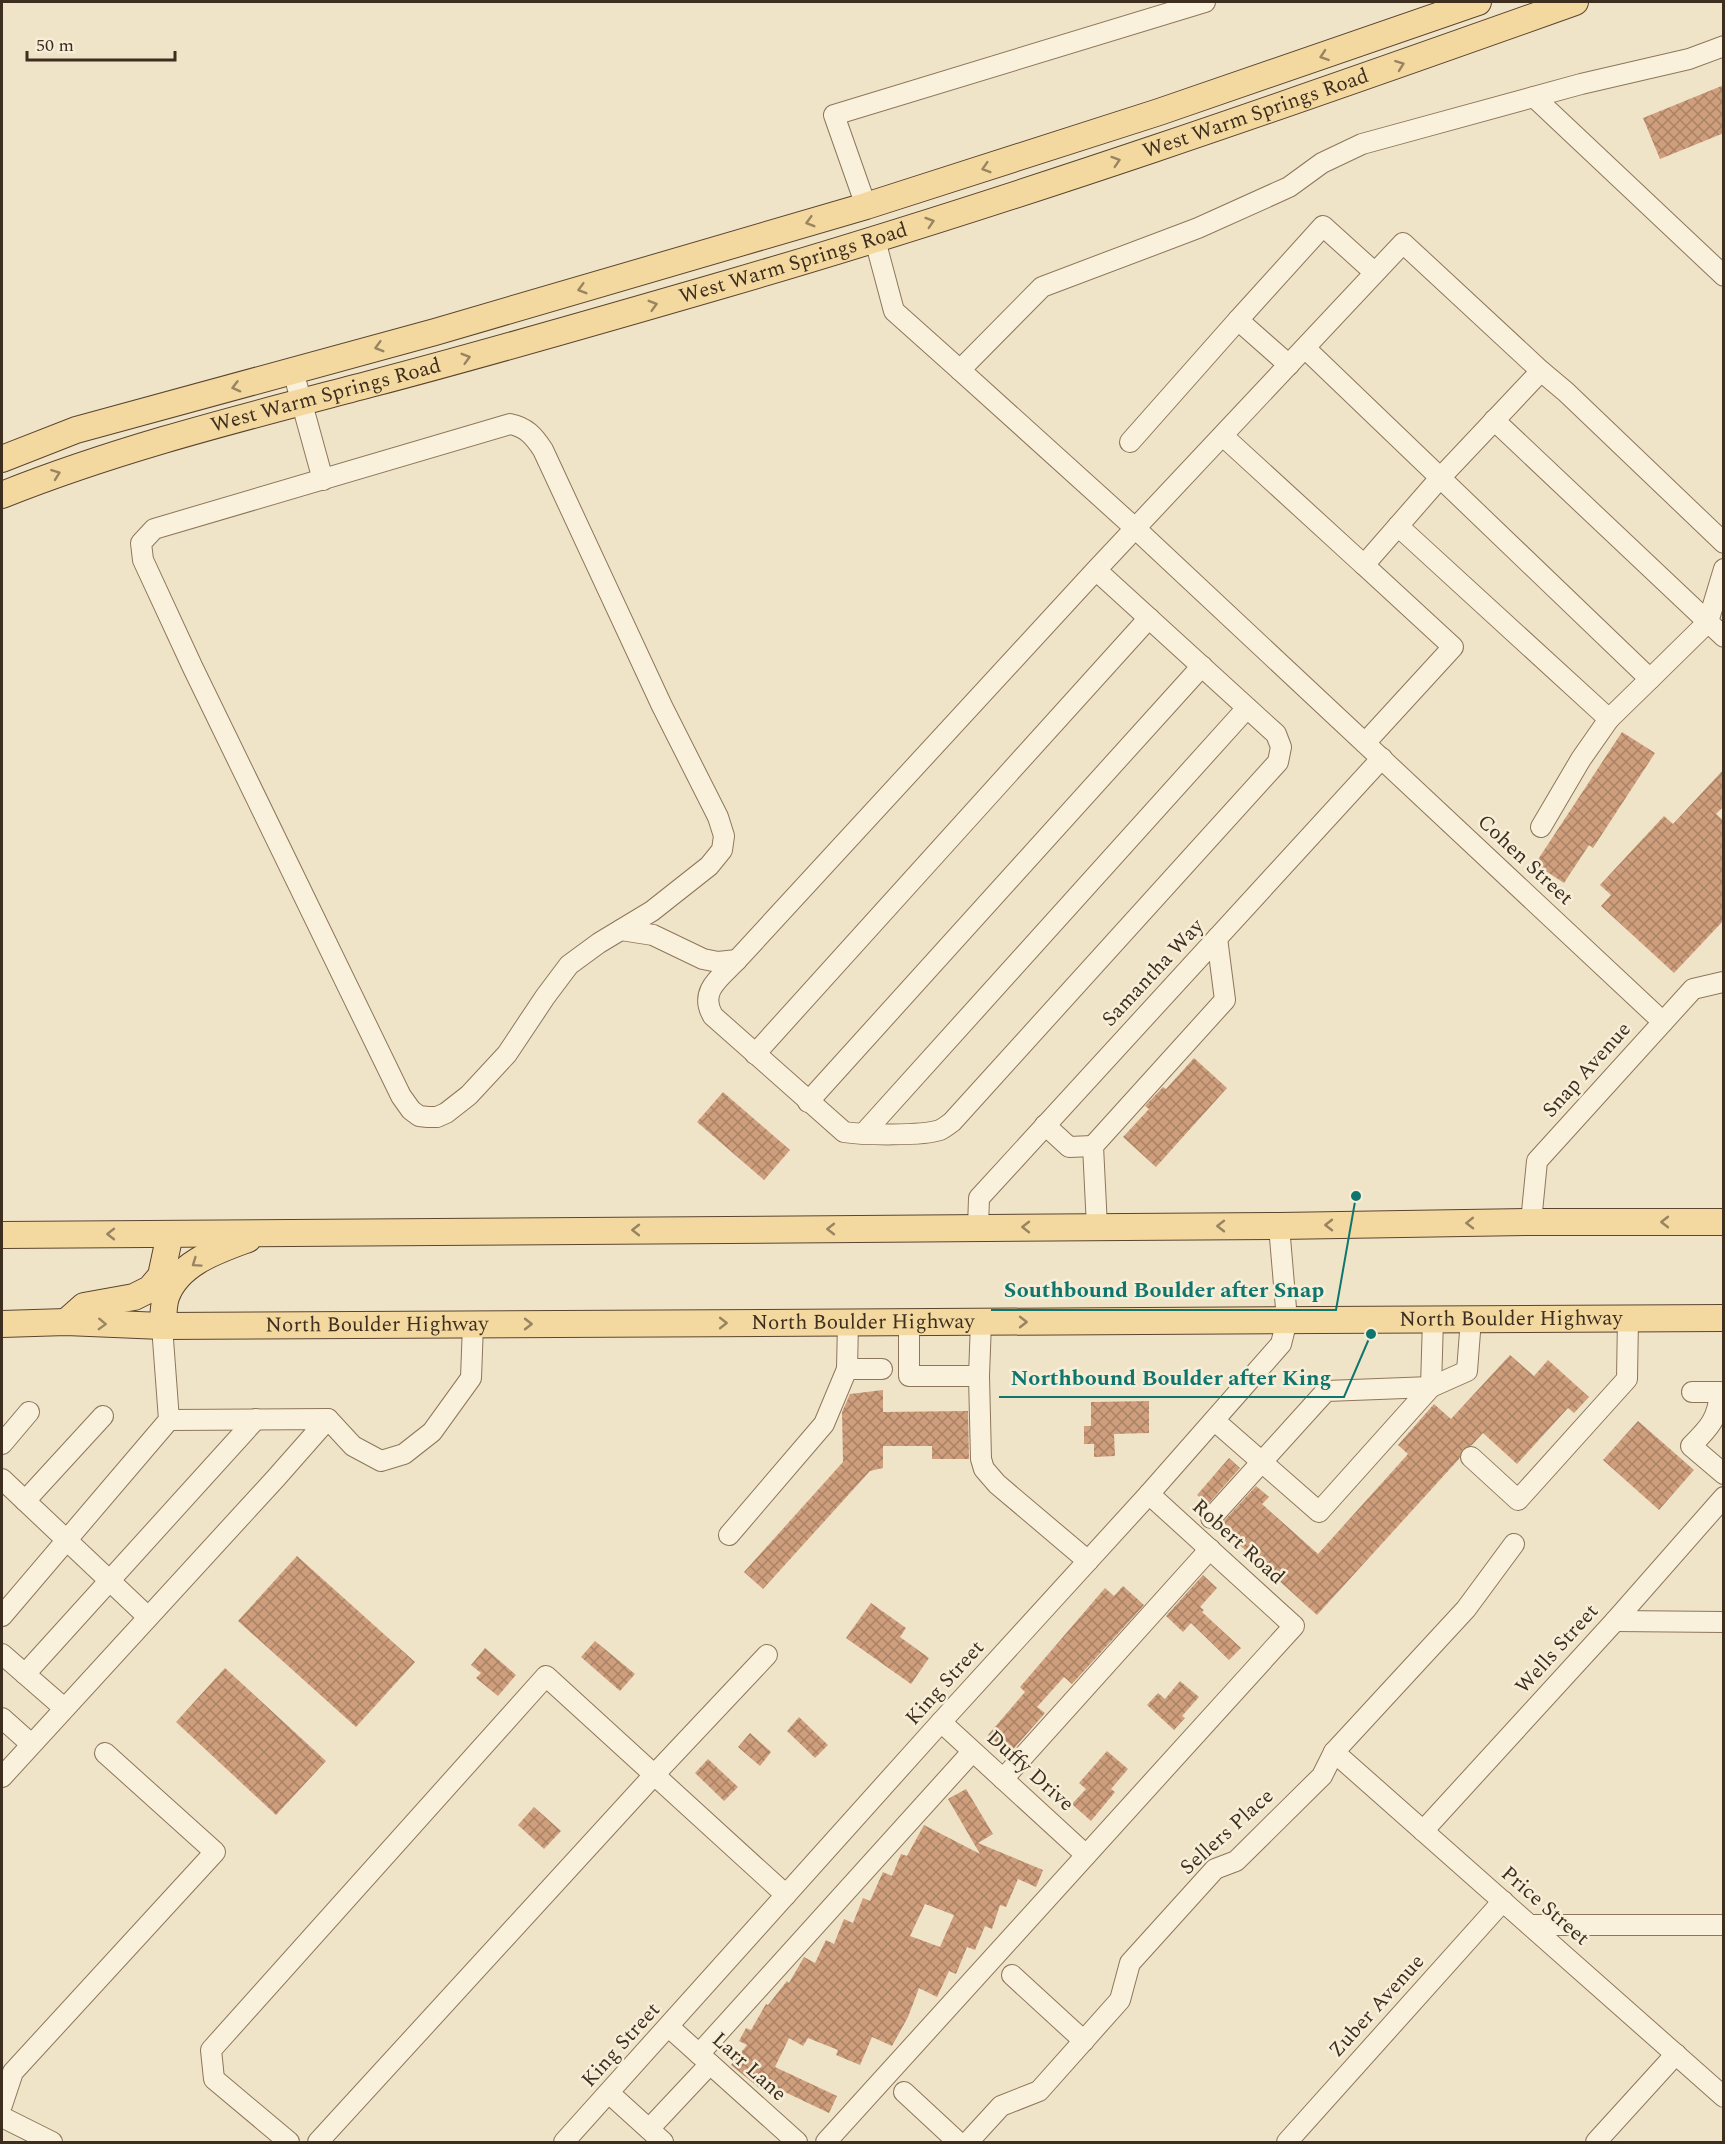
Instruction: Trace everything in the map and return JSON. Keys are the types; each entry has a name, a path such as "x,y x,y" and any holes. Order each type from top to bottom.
{"main road":[{"name":"West Warm Springs Road","path":"2,459 76,430 435,332 866,206 1148,116 1478,2"},
{"name":"West Warm Springs Road","path":"2,495 118,452 532,339 875,240 1327,91 1575,2"},
{"path":"866,206 875,240"},
{"path":"2,1235 1724,1222"},
{"path":"162,1326 166,1297 179,1276 199,1259 268,1232"},
{"path":"66,1323 84,1306 134,1297 150,1289 161,1276 170,1234"},
{"name":"North Boulder Highway","path":"2,1324 162,1326 1724,1318"}],"street":[{"path":"866,206 834,115 1205,2"},
{"path":"960,370 1042,287 1198,228 1289,187 1322,162 1362,144 1534,97 1689,59 1724,46"},
{"path":"1534,97 1724,276"},
{"path":"1130,442 1323,226 1374,272"},
{"name":"Cohen Street","path":"875,240 894,311 1136,529 1663,1022"},
{"path":"1096,570 1276,734 1281,747 1278,762 952,1122 942,1130 929,1132 844,1132 713,1016 707,1006 707,995 1096,570 1403,243 1566,392 1724,543"},
{"path":"1238,320 1289,365"},
{"path":"1305,348 1650,679"},
{"path":"293,371 323,480"},
{"path":"1364,565 1440,478 1541,371"},
{"path":"1494,420 1724,637"},
{"path":"510,424 520,426 537,441 569,504 662,706 718,817 724,836 722,850 709,866 652,911 591,948 569,965 515,1039 507,1054 469,1095 446,1113 437,1117 419,1116 411,1110 401,1096 193,668 143,560 141,550 141,543 154,529 323,480 510,424"},
{"path":"1222,436 1453,647 1360,738"},
{"path":"1398,526 1609,719"},
{"path":"1541,827 1581,759 1609,719 1708,622 1724,569"},
{"path":"755,1054 1149,618"},
{"path":"808,1102 1202,666"},
{"path":"864,1133 1247,708"},
{"name":"Samantha Way","path":"978,1228 979,1198 1382,758"},
{"path":"621,930 653,935 703,959 718,962 737,960"},
{"path":"1046,1125 1069,1148 1093,1146 1226,1000 1217,938"},
{"name":"Snap Avenue","path":"1532,1222 1537,1161 1693,989 1723,982"},
{"path":"1093,1146 1097,1227"},
{"name":"King Street","path":"564,2142 1215,1421 1281,1344 1287,1320 1279,1226"},
{"path":"1471,1457 1518,1500 1627,1379 1628,1318"},
{"path":"1215,1421 1319,1512 1431,1387 1434,1319"},
{"path":"1211,1518 1326,1391 1431,1387 1467,1371 1471,1319"},
{"path":"729,1535 824,1424 847,1369 848,1322"},
{"path":"909,1322 909,1376 979,1376"},
{"path":"981,1322 979,1376 981,1459 984,1469 997,1484 1088,1561"},
{"path":"169,1420 328,1419 353,1446 381,1461 404,1454 432,1432 471,1378 472,1324"},
{"path":"2,1616 169,1420 162,1326"},
{"path":"847,1369 882,1369"},
{"path":"1692,1392 1720,1392 1716,1415 1711,1425 1691,1446 1724,1474"},
{"path":"2,1444 29,1413"},
{"path":"25,1501 103,1416"},
{"path":"25,1674 256,1419"},
{"path":"2,1777 328,1419"},
{"path":"2,1479 148,1617"},
{"name":"Robert Road","path":"1086,1855 1294,1626 1149,1494"},
{"name":"Wells Street","path":"1423,1831 1615,1621 1724,1497"},
{"name":"Sellers Place","path":"968,2142 1001,2106 1039,2091 1120,2000 1130,1963 1215,1869 1236,1861 1322,1776 1334,1752 1466,1609 1514,1544"},
{"path":"1003,1779 1210,1549"},
{"path":"1615,1621 1724,1622"},
{"path":"2,1654 64,1708"},
{"path":"318,2142 767,1655"},
{"path":"289,2142 214,2079 211,2050 546,1676 786,1895"},
{"path":"2,1718 31,1744"},
{"name":"Duffy Drive","path":"941,1722 1086,1855"},
{"path":"609,2093 656,2136 705,2059 972,1752"},
{"name":"Price Street","path":"1334,1752 1724,2097"},
{"path":"2,2105 7,2066 215,1852 105,1753"},
{"path":"826,2142 1086,1855"},
{"name":"Zuber Avenue","path":"1287,2142 1503,1901"},
{"path":"1530,1925 1724,1925"},
{"path":"1012,1976 1084,2041"},
{"name":"Larr Lane","path":"669,2026 797,2142"},
{"path":"1596,2142 1676,2054"},
{"path":"904,2092 958,2142"},
{"path":"2,2117 52,2142"}],"building":[{"path":"1724,85 1724,133 1660,159 1643,118"},
{"path":"1622,732 1655,753 1593,848 1589,845 1564,883 1535,864"},
{"path":"1724,769 1724,806 1716,814 1724,821 1724,920 1674,973 1601,906 1611,895 1600,885 1664,816 1673,824"},
{"path":"1194,1058 1227,1088 1156,1167 1123,1137 1149,1109 1145,1106 1163,1087 1166,1089"},
{"path":"723,1092 790,1150 764,1180 697,1122"},
{"path":"1510,1355 1534,1376 1548,1360 1589,1397 1574,1413 1568,1408 1517,1464 1483,1433 1472,1445 1463,1449 1459,1459 1317,1615 1233,1539 1237,1535 1223,1522 1256,1486 1269,1497 1262,1504 1318,1554 1408,1454 1398,1445 1434,1404 1451,1419"},
{"path":"883,1390 883,1412 968,1411 969,1459 932,1459 932,1446 883,1446 883,1468 870,1471 763,1589 744,1572 843,1462 842,1412 850,1394"},
{"path":"1149,1401 1149,1433 1114,1434 1115,1456 1094,1457 1094,1444 1084,1444 1084,1426 1091,1426 1091,1402"},
{"path":"1638,1421 1694,1470 1659,1510 1603,1460"},
{"path":"1229,1458 1240,1468 1208,1504 1197,1495"},
{"path":"297,1556 415,1662 356,1727 238,1621"},
{"path":"1203,1575 1217,1588 1200,1607 1204,1610 1202,1612 1241,1648 1229,1660 1191,1623 1183,1632 1166,1616"},
{"path":"1123,1586 1144,1605 1072,1684 1064,1677 1037,1707 1045,1713 1009,1754 988,1735 1025,1692 1020,1687 1105,1588 1114,1596"},
{"path":"871,1603 906,1628 900,1637 929,1658 911,1684 846,1638"},
{"path":"595,1641 635,1674 620,1691 581,1657"},
{"path":"485,1648 516,1675 498,1696 476,1678 481,1673 471,1665"},
{"path":"225,1668 326,1761 276,1815 176,1722"},
{"path":"1180,1681 1199,1697 1182,1716 1185,1718 1174,1730 1147,1705 1158,1693 1165,1699"},
{"path":"799,1717 828,1745 815,1758 787,1731"},
{"path":"750,1733 771,1752 760,1766 738,1747"},
{"path":"1107,1751 1128,1769 1111,1789 1115,1792 1091,1821 1072,1804 1086,1789 1079,1783"},
{"path":"708,1759 738,1787 724,1801 695,1773"},
{"path":"966,1789 993,1834 978,1843 1043,1870 1036,1887 1018,1879 1006,1907 1000,1905 992,1929 985,1926 975,1950 967,1947 956,1974 949,1971 937,1997 919,1988 908,2017 892,2046 872,2037 860,2065 836,2055 838,2050 808,2038 803,2046 789,2038 775,2067 837,2096 829,2113 768,2084 763,2091 731,2065 747,2045 739,2041 746,2028 751,2030 766,2004 768,2005 787,1981 789,1983 804,1957 815,1963 826,1940 834,1944 844,1919 853,1923 863,1898 870,1901 883,1872 892,1876 901,1854 907,1856 924,1825 980,1854 948,1799","holes":["925,1904 954,1915 940,1947 910,1936"]},
{"path":"534,1807 561,1831 544,1849 518,1825"}],"place":[{"name":"Southbound Boulder after Snap","path":"1356,1196"},
{"name":"Northbound Boulder after King","path":"1371,1334"}]}
